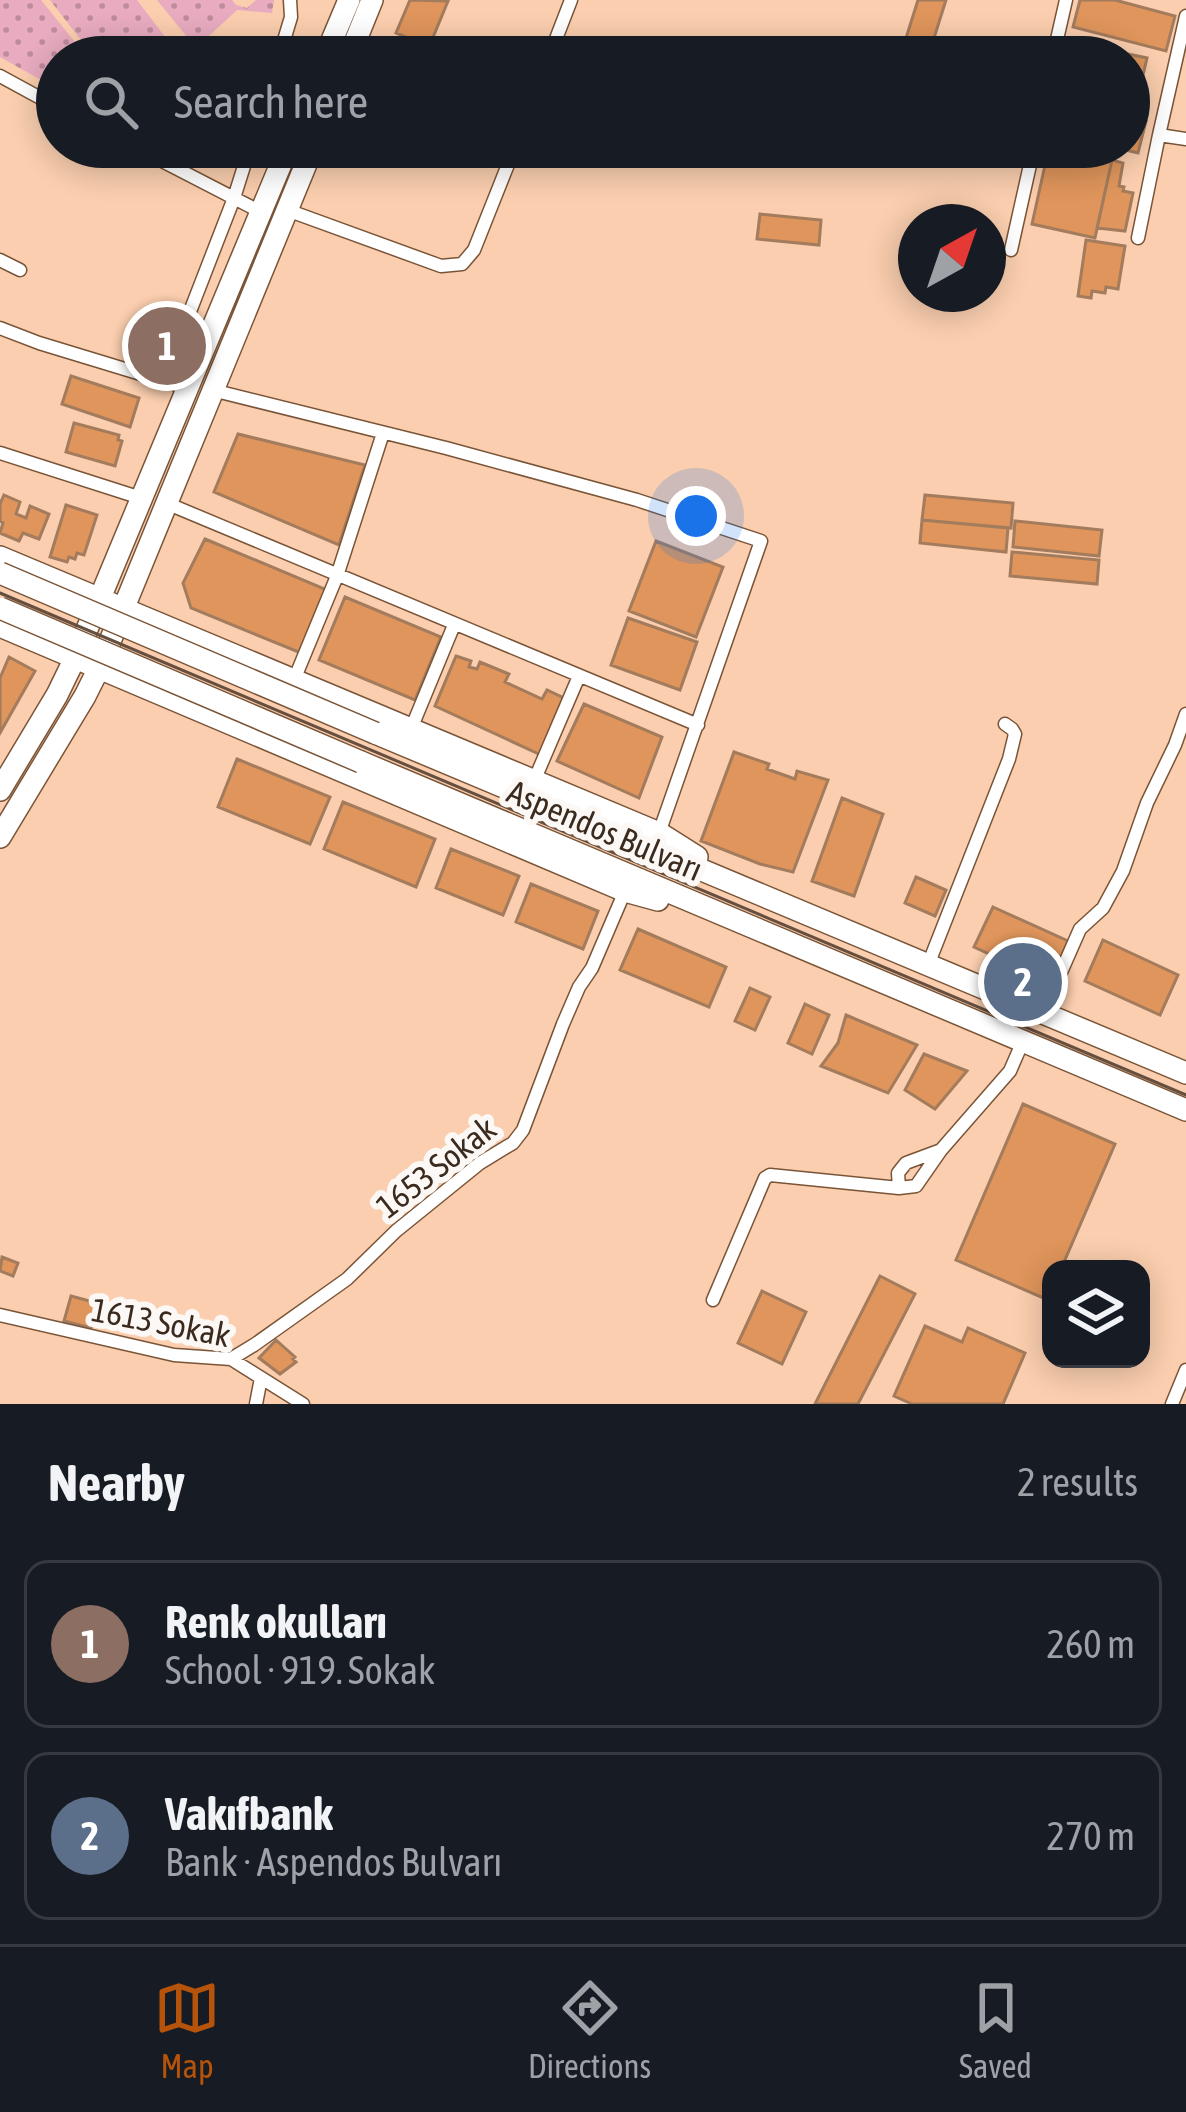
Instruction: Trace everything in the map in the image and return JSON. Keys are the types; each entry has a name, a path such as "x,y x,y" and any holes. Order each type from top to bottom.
{"main road":[{"path":"334,36 349,0"},
{"path":"357,36 372,0"},
{"path":"0,790 75,658 279,168"},
{"path":"0,837 99,668 304,168"},
{"path":"0,556 658,833 754,892"},
{"name":"Aspendos Bulvarı","path":"0,573 1186,1073"},
{"path":"36,641 51,642 65,632 76,598 65,585"},
{"name":"Aspendos Bulvarı","path":"0,608 1186,1110"},
{"path":"136,683 123,671 127,637 139,624 156,622"},
{"path":"0,626 625,890 745,925"}],"street":[{"path":"285,36 290,0"},
{"path":"557,36 572,0"},
{"path":"1058,36 1066,0"},
{"path":"1138,238 1186,16"},
{"path":"0,76 36,96"},
{"path":"1159,135 1186,139"},
{"path":"177,168 261,212"},
{"path":"187,388 174,372 172,358 243,168"},
{"path":"287,210 441,266 462,264 474,250 506,168"},
{"path":"1011,250 1029,168"},
{"path":"0,260 20,270"},
{"path":"0,328 187,388"},
{"path":"212,390 637,500 760,541 658,833"},
{"path":"294,680 337,576 383,433"},
{"path":"0,453 141,498"},
{"path":"166,502 698,725"},
{"path":"411,729 454,625"},
{"path":"534,781 579,676"},
{"path":"1043,1013 1080,929 1103,908 1123,871 1186,714"},
{"path":"928,965 1009,759 1015,734 1005,724"},
{"name":"1653 Sokak","path":"231,1359 346,1279 396,1231 480,1163 513,1143 523,1130 563,1024 625,890"},
{"path":"713,1300 765,1178 916,1186 940,1150 1010,1071 1023,1041"},
{"path":"899,1188 898,1173 906,1163 940,1150"},
{"name":"1613 Sokak","path":"0,1315 174,1355 231,1359 303,1404"},
{"path":"1172,1404 1186,1370"},
{"path":"256,1404 261,1378"}],"shaded area":[{"path":"0,0 41,0 70,36 36,36 36,77 0,57"},
{"path":"50,0 137,0 164,36 78,36"},
{"path":"157,0 232,0 247,8 256,0 274,0 272,13 237,10 209,36 186,36"}],"building":[{"path":"410,0 448,1 434,36 396,33"},
{"path":"918,0 946,0 935,36 907,36"},
{"path":"1080,0 1115,0 1175,16 1166,51 1150,47 1150,36 1108,36 1073,27"},
{"path":"1044,168 1110,168 1095,238 1032,224"},
{"path":"1110,168 1122,168 1119,186 1133,193 1125,231 1097,228"},
{"path":"760,214 821,220 819,245 757,239"},
{"path":"1086,240 1125,246 1118,289 1092,291 1091,298 1078,296"},
{"path":"71,376 139,398 130,427 62,404"},
{"path":"74,423 119,435 122,441 115,466 66,452"},
{"path":"238,434 365,465 339,545 214,492"},
{"path":"4,495 20,502 16,514 26,518 30,506 49,514 39,539 23,533 19,541 0,533"},
{"path":"925,495 1013,503 1011,528 922,520"},
{"path":"66,505 97,515 84,555 77,553 67,562 50,557"},
{"path":"922,520 1008,528 1006,552 920,543"},
{"path":"1015,521 1102,530 1099,556 1013,547"},
{"path":"205,539 327,590 301,653 191,608 183,583"},
{"path":"656,541 723,567 696,637 629,611"},
{"path":"1012,552 1099,560 1097,584 1010,576"},
{"path":"345,597 441,637 415,700 319,660"},
{"path":"628,618 697,642 680,690 611,665"},
{"path":"456,656 471,661 469,667 477,669 480,662 509,674 505,682 542,699 547,690 564,698 541,755 435,706"},
{"path":"9,657 35,671 0,733 0,678"},
{"path":"584,704 662,737 639,798 557,761"},
{"path":"734,752 795,779 797,771 828,780 793,872 701,841"},
{"path":"237,759 330,797 310,844 218,807"},
{"path":"842,798 883,814 854,896 812,881"},
{"path":"343,802 435,839 416,887 324,849"},
{"path":"451,849 519,876 503,915 436,888"},
{"path":"916,877 946,890 935,916 905,903"},
{"path":"531,884 598,911 583,949 516,922"},
{"path":"993,907 1068,941 1050,982 974,947"},
{"path":"638,929 726,967 709,1007 620,970"},
{"path":"1103,940 1178,975 1160,1015 1085,981"},
{"path":"750,988 770,997 755,1030 735,1021"},
{"path":"805,1004 829,1015 812,1054 788,1043"},
{"path":"846,1015 917,1045 888,1093 821,1066 838,1043"},
{"path":"924,1054 967,1071 935,1109 905,1090"},
{"path":"1023,1104 1115,1144 1065,1260 1042,1260 1042,1297 956,1260"},
{"path":"2,1257 18,1263 13,1276 0,1271"},
{"path":"880,1276 915,1294 858,1404 815,1404"},
{"path":"762,1291 806,1312 782,1364 738,1343"},
{"path":"71,1296 97,1303 91,1328 64,1321"},
{"path":"925,1326 962,1342 968,1328 1025,1353 1003,1404 912,1404 894,1396"},
{"path":"276,1340 296,1362 280,1374 259,1358"}],"tram line":[{"path":"0,593 1186,1095"}],"place":[{"name":"Renk okulları","path":"167,346"},
{"name":"Vakıfbank","path":"1023,982"}]}
